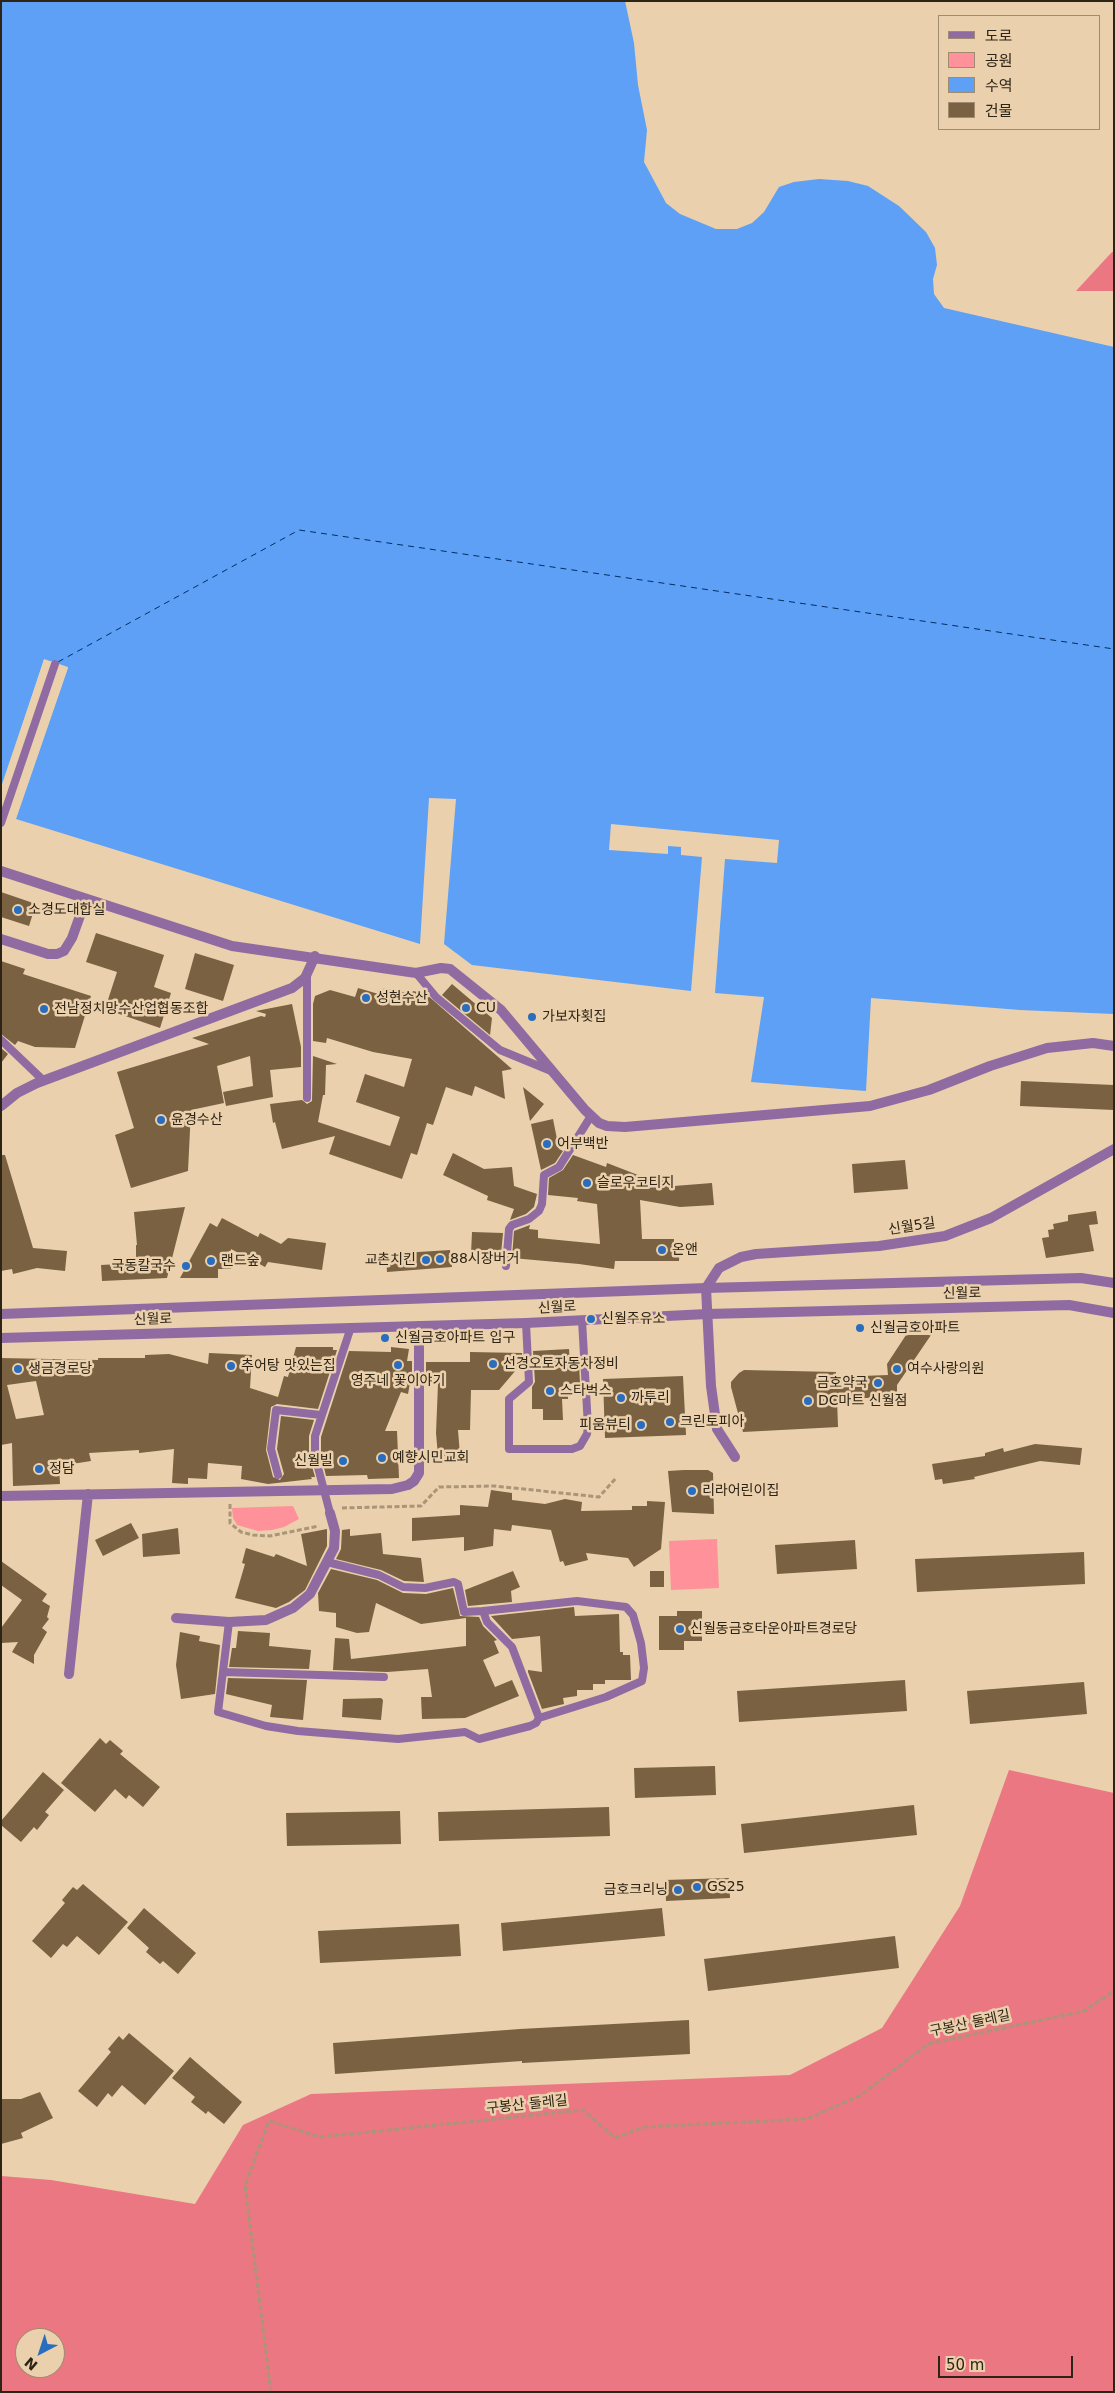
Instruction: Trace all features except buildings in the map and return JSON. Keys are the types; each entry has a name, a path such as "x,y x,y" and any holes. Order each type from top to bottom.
{"street":[{"path":"1,871 232,946 315,956 416,972 441,968 450,969 501,1010 591,1116 600,1124 607,1126 625,1127 870,1106 929,1090 990,1066 1047,1048 1092,1043 1114,1046"},
{"path":"1,939 48,954 57,954 64,951 86,899"},
{"path":"1,1106 17,1093 44,1081 283,993 300,983 307,974 315,956"},
{"name":"신월5길","path":"706,1288 719,1268 740,1257 879,1246 945,1236 991,1218 1114,1149"},
{"name":"신월로","path":"1,1314 706,1288 1081,1278 1114,1283"},
{"path":"706,1288 711,1386 717,1429 735,1457"},
{"name":"신월로","path":"1,1338 526,1323 707,1314 1069,1305 1114,1313"},
{"path":"1,1496 392,1489 408,1485 414,1481 419,1473 419,1326"},
{"path":"69,1674 88,1494"},
{"path":"176,1618 229,1622 266,1620 293,1608 310,1594 336,1540 330,1513"}],"lane":[{"path":"1,823 55,664"},
{"path":"416,972 436,997 500,1050 551,1071"},
{"path":"307,974 307,1098"},
{"path":"1,1040 44,1081"},
{"path":"506,1266 509,1229 529,1219 539,1210 542,1204 544,1176 559,1167 591,1116"},
{"path":"526,1323 529,1382 509,1399 509,1449 572,1449 580,1446 587,1434 588,1427 582,1320"},
{"path":"330,1513 323,1490 314,1443 321,1415 350,1327"},
{"path":"278,1475 271,1448 276,1410 321,1415"},
{"path":"229,1622 218,1712 266,1726 298,1731 398,1739 465,1732 479,1739 530,1726 536,1723 539,1718 606,1697 642,1681 644,1668 641,1643 633,1615 626,1607 577,1601 464,1612 459,1586 456,1583 425,1588 403,1587 379,1575 327,1562"},
{"path":"483,1611 487,1622 512,1647 539,1718"},
{"path":"223,1672 384,1678"}],"path":[{"path":"330,1513 334,1508 421,1506 439,1487 495,1486 599,1497 616,1478"},
{"path":"229,1506 230,1523 241,1532 253,1535 270,1536 332,1524"},
{"name":"구봉산 둘레길","path":"271,2392 244,2185 269,2121 320,2137 582,2110 615,2138 644,2127 807,2119 861,2095 928,2044 1084,2011 1114,1991"}],"green space":[{"path":"293,1506 299,1519 284,1527 272,1530 258,1531 237,1525 233,1518 232,1508"},
{"path":"717,1539 719,1588 671,1590 669,1541"}],"shaded area":[{"path":"1114,251 1114,291 1076,291 1111,253"},
{"path":"1009,1770 1114,1793 1114,2392 1,2392 1,2176 51,2180 195,2204 243,2125 311,2094 790,2075 882,2028 960,1906"}],"water":[{"path":"1,1 625,1 634,43 638,85 647,130 644,162 666,203 680,214 716,229 737,229 752,223 764,212 779,187 794,182 819,179 848,181 868,186 899,206 926,232 935,248 937,265 933,279 934,294 944,308 1114,347 1114,1014 1020,1010 871,998 866,1091 751,1082 764,997 715,993 725,859 777,863 779,840 611,824 609,850 668,854 668,846 681,847 681,855 702,857 691,991 472,965 444,944 456,799 429,798 420,944 16,819 68,668 44,660 1,787"}],"pier":[{"path":"44,659 68,667 15,821 14,818 65,669 46,663 4,788 1,790"}],"ferry route":[{"path":"58,662 299,530 1114,649"}],"place":[{"name":"소경도대합실","path":"18,910"},
{"name":"성현수산","path":"366,998"},
{"name":"CU","path":"466,1008"},
{"name":"전남정치망수산업협동조합","path":"44,1009"},
{"name":"가보자횟집","path":"532,1017"},
{"name":"윤경수산","path":"161,1120"},
{"name":"어부백반","path":"547,1144"},
{"name":"슬로우코티지","path":"587,1183"},
{"name":"온앤","path":"662,1250"},
{"name":"88시장버거","path":"440,1259"},
{"name":"교촌치킨","path":"426,1260"},
{"name":"랜드숲","path":"211,1261"},
{"name":"국동칼국수","path":"186,1266"},
{"name":"신월주유소","path":"591,1319"},
{"name":"신월금호아파트","path":"860,1328"},
{"name":"신월금호아파트 입구","path":"385,1338"},
{"name":"선경오토자동차정비","path":"493,1364"},
{"name":"영주네 꽃이야기","path":"398,1365"},
{"name":"추어탕 맛있는집","path":"231,1366"},
{"name":"생금경로당","path":"18,1369"},
{"name":"여수사랑의원","path":"897,1369"},
{"name":"금호약국","path":"878,1383"},
{"name":"스타벅스","path":"550,1391"},
{"name":"까투리","path":"621,1398"},
{"name":"DC마트 신월점","path":"808,1401"},
{"name":"크린토피아","path":"670,1422"},
{"name":"피움뷰티","path":"641,1425"},
{"name":"예향시민교회","path":"382,1458"},
{"name":"신월빌","path":"343,1461"},
{"name":"정담","path":"39,1469"},
{"name":"리라어린이집","path":"692,1491"},
{"name":"신월동금호타운아파트경로당","path":"680,1629"},
{"name":"GS25","path":"697,1887"},
{"name":"금호크리닝","path":"678,1890"}]}
